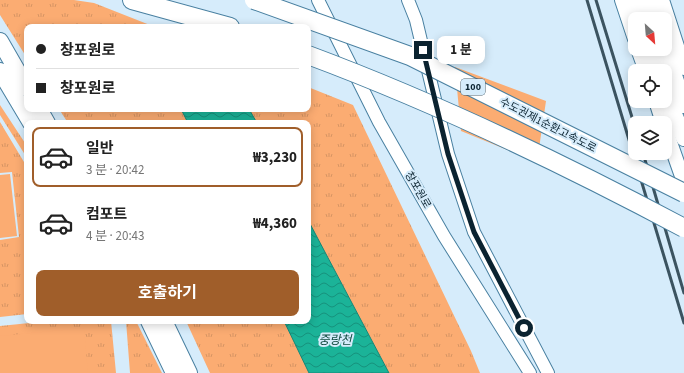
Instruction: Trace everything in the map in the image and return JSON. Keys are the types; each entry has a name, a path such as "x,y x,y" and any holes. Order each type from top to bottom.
{"highway":[{"path":"132,0 219,24"},
{"path":"160,0 226,24"},
{"name":"수도권제1순환고속도로","path":"254,0 410,56 684,193"},
{"path":"635,0 639,12"},
{"path":"649,0 653,12"},
{"path":"0,41 24,83"},
{"path":"311,56 398,91 499,135 570,169 684,228"},
{"path":"667,56 684,105"},
{"path":"0,71 24,111"},
{"path":"671,108 684,138"},
{"path":"150,324 174,373"},
{"path":"165,324 189,373"}],"main road":[{"path":"622,0 628,18"},
{"path":"662,0 684,68"},
{"path":"672,148 684,182"}],"street":[{"name":"창포원로","path":"318,0 383,129 444,236 530,373"},
{"path":"408,0 416,20 448,154 474,232 548,373"}],"green space":[{"path":"0,0 74,0 94,3 147,24 24,24 24,53 0,15"},
{"path":"455,67 546,101 537,162 461,131"},
{"path":"311,88 353,105 471,351 480,373 210,373 187,324 311,324 311,120 66,120 61,112 311,112"},
{"path":"0,105 24,141 24,153 0,115"},
{"path":"0,122 24,162 24,314 0,317 0,240 19,237 12,172 0,173"},
{"path":"10,174 17,236 0,238 0,175"},
{"path":"24,324 111,324 116,373 0,373 0,326"},
{"path":"126,324 138,324 162,373 130,373"},
{"path":"84,328 88,373 0,373 0,336"}],"water":[{"path":"182,112 251,112 255,120 186,120"},
{"name":"중랑천","path":"311,226 389,373 309,373 285,324 311,324"}],"pier":[{"path":"116,0 194,0 206,24 159,24 123,11"}],"railway":[{"path":"587,0 684,323"},
{"path":"596,0 632,116"},
{"path":"645,160 684,293"}],"route":[{"path":"423,50 448,154 474,232 524,328"}]}
